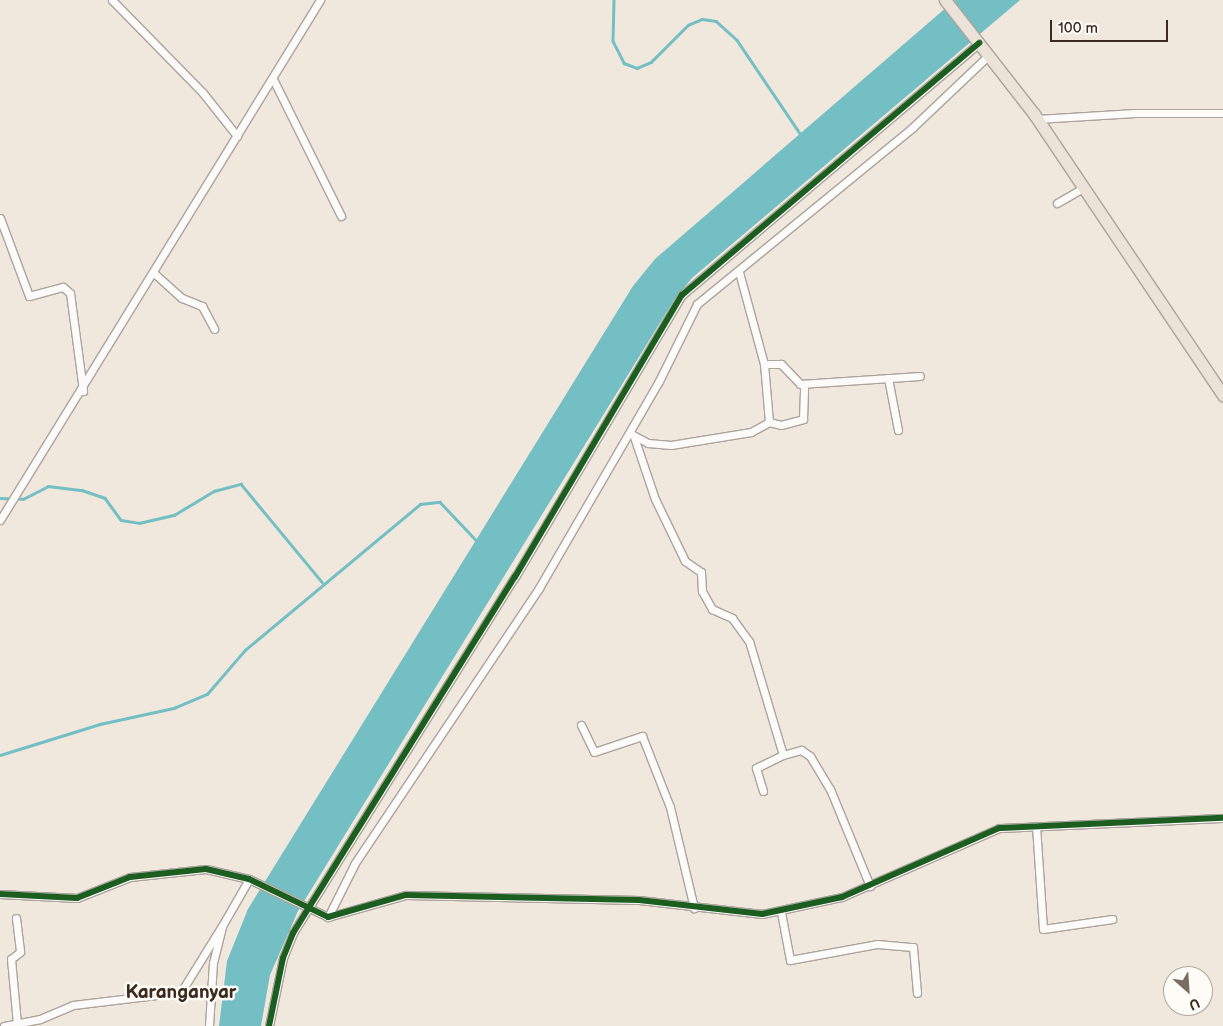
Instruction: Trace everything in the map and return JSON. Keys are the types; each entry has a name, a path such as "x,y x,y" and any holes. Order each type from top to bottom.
{"main road":[{"path":"945,0 1037,119 1223,395"}],"street":[{"path":"112,0 202,93 237,136"},
{"path":"0,520 155,274 320,0"},
{"path":"269,1026 283,958 305,909 515,577 682,295 977,41"},
{"path":"328,917 355,863 539,588 632,434 698,304 739,272 955,91 989,55"},
{"path":"273,79 341,216"},
{"path":"1037,119 1135,113 1223,114"},
{"path":"1057,203 1083,188"},
{"path":"0,218 29,296 62,287 70,293 83,391"},
{"path":"0,243 8,240"},
{"path":"739,272 764,364 769,422"},
{"path":"155,274 182,298 202,306 214,330"},
{"path":"764,364 781,364 793,381 804,384 920,376"},
{"path":"888,378 898,430"},
{"path":"632,434 671,445 752,432 769,422 781,425 803,419 804,384"},
{"path":"632,434 655,499 685,561 701,572 702,591 712,609 732,618 749,641 783,755"},
{"path":"581,725 594,752 642,736 670,807 694,908"},
{"path":"763,791 756,768 783,755 801,750 810,756 830,789 870,886"},
{"path":"0,894 77,898 130,877 174,870 217,870 261,884 305,909 328,917 406,895 639,900 694,908 781,912 823,904 870,886 993,829 1223,818"},
{"path":"1036,826 1043,929 1112,919"},
{"path":"4,1026 17,1024 73,1005 181,992 249,879"},
{"path":"781,912 790,960 877,944 913,947 917,993"},
{"path":"16,918 20,952 12,959 17,1024"},
{"path":"209,1026 213,963 222,926"}],"water":[{"path":"955,0 1020,0 692,278 674,300 298,911 270,975 261,1026 219,1026 227,961 248,909 633,286 655,259"}],"waterway":[{"path":"614,0 613,41 624,63 637,68 651,62 688,25 702,19 716,21 737,40 801,135"},
{"path":"0,498 23,499 48,486 82,490 105,498 121,520 139,523 174,515 214,491 241,484 322,582"},
{"path":"0,755 100,724 174,708 207,694 245,650 420,504 440,502 477,541"}],"cycle path":[{"path":"269,1026 283,958 293,933 515,577 682,295 979,43"},
{"path":"0,894 77,898 130,877 206,869 249,879 328,917 406,895 639,900 762,914 842,897 999,828 1223,818"}],"district":[{"name":"Karanganyar","path":"181,993"}]}
